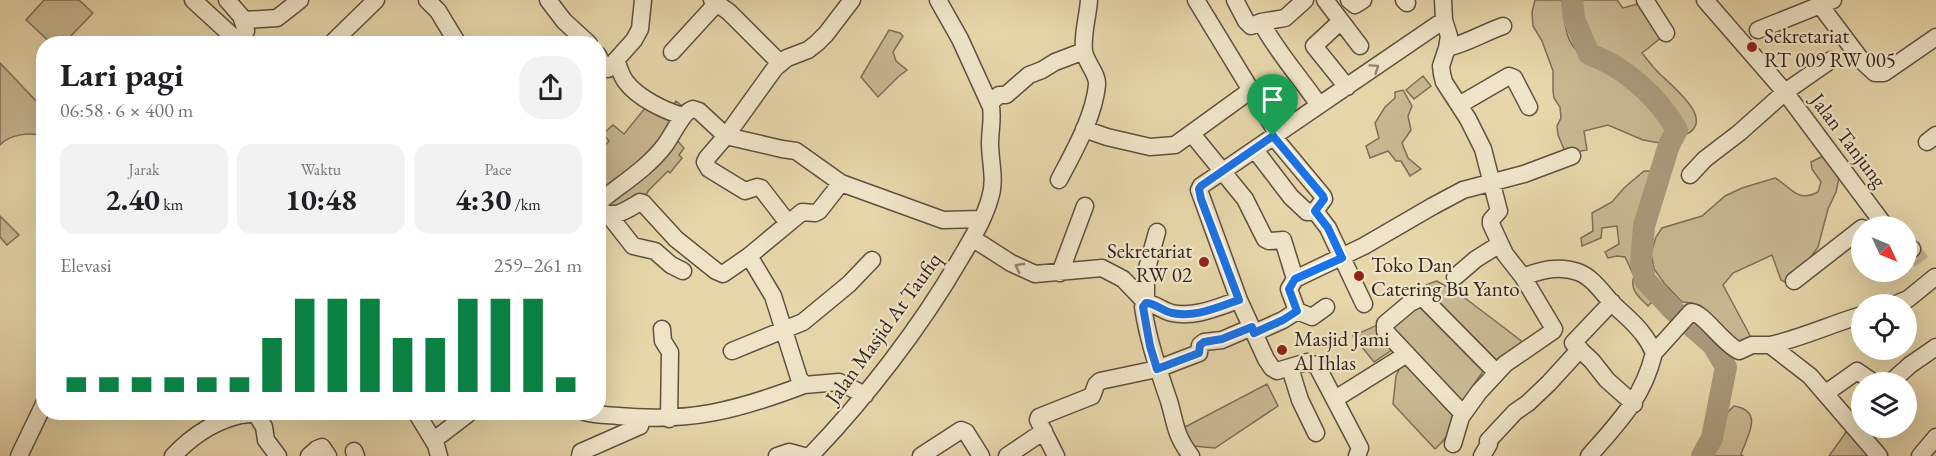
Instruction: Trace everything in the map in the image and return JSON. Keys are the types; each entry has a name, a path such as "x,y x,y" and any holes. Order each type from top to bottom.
{"street":[{"path":"193,0 232,36"},
{"path":"227,0 244,20 247,36"},
{"path":"244,20 278,18 300,0"},
{"path":"339,36 376,0"},
{"path":"548,0 564,21 580,36"},
{"path":"606,69 634,40 640,29 643,0"},
{"path":"788,223 761,188 745,191 706,166 707,158 780,63 817,43 852,0"},
{"path":"938,0 960,39 980,86 990,103 999,95 1006,96 1029,75 1084,51"},
{"path":"1059,180 1084,129 1097,81 1084,51 1089,0"},
{"path":"1196,0 1275,134 1323,196 1324,199 1315,211 1307,212 1291,197 1255,150"},
{"path":"1235,0 1249,25 1285,18 1305,0"},
{"path":"1325,0 1360,46"},
{"path":"1349,0 1355,5 1363,0"},
{"path":"1443,0 1444,20 1449,36 1440,66 1444,82 1468,119 1483,149 1499,211 1491,220 1491,224 1504,254 1523,277 1554,329 1513,357 1496,372 1470,402 1463,414 1453,444"},
{"name":"Jalan Tanjung","path":"1705,0 1785,92 1877,216"},
{"path":"431,1 453,36"},
{"path":"1650,1 1666,33"},
{"path":"672,52 714,2 729,12 780,63"},
{"path":"1758,30 1826,3 1870,70 1875,74 1884,73 1936,37"},
{"path":"1357,456 1360,448 1317,366 1307,362 1277,371 1266,359 1239,300 1200,193 1201,186 1444,20"},
{"path":"1341,21 1314,46 1347,87"},
{"path":"1261,22 1269,37 1319,105"},
{"path":"1447,48 1468,43 1503,26"},
{"path":"616,60 626,82 632,88 663,110 683,116"},
{"path":"1690,175 1705,159 1733,138 1785,92 1831,60"},
{"path":"1459,105 1509,76 1515,78 1529,107"},
{"path":"1084,129 1150,147 1175,145 1251,90"},
{"name":"Jalan Masjid At Taufiq","path":"810,456 865,395 932,304 972,238 991,195 993,177 990,103"},
{"path":"606,205 664,146 689,109 696,110 726,136 796,151 841,183 943,220 981,219"},
{"path":"1192,134 1245,198 1265,239 1282,240 1295,279"},
{"path":"1326,307 1312,317 1297,311 1289,289 1295,279 1342,258 1451,196 1490,182 1524,174 1572,156"},
{"path":"606,210 619,215 640,202 643,203 676,239 723,274 749,256 802,212 819,211 841,183"},
{"path":"1060,273 1085,206"},
{"path":"1315,211 1328,228 1365,304"},
{"path":"606,214 633,246 655,251 671,265 683,271"},
{"path":"1158,232 1146,272 1146,303 1143,307 1150,346 1170,405 1175,430 1187,454"},
{"path":"1794,281 1851,236"},
{"path":"972,238 1026,272 1041,275 1102,268 1117,274 1146,303 1151,303 1170,313 1201,312 1239,300"},
{"path":"1455,277 1476,259 1500,244"},
{"path":"749,256 770,289 804,385"},
{"path":"732,351 807,318 849,284 872,260"},
{"path":"1523,277 1556,268 1576,271 1593,282 1643,333 1654,353"},
{"path":"1913,294 1932,274"},
{"path":"1463,414 1385,331 1384,326 1410,303 1422,297 1496,372"},
{"path":"1612,302 1574,341 1606,380 1634,404"},
{"path":"1056,456 1038,420 1039,417 1092,396 1100,381 1157,369 1199,353 1200,345 1204,342 1222,339 1283,320 1297,311"},
{"path":"1589,456 1634,404 1651,366 1654,353 1684,319 1694,312 1700,314 1720,337 1739,351 1752,345 1770,345 1790,341 1818,328 1851,318"},
{"path":"662,329 663,341 670,352 669,419"},
{"path":"1770,345 1810,376 1879,456"},
{"path":"1903,372 1936,347"},
{"path":"1482,456 1489,444 1488,441 1515,412 1528,404 1549,383 1580,349"},
{"path":"1335,399 1407,354"},
{"path":"1290,368 1300,400 1316,433"},
{"path":"1826,393 1851,374"},
{"path":"606,415 669,419 718,413 760,402 804,385 839,382 865,395"},
{"path":"19,456 36,420"},
{"path":"173,456 208,420"},
{"path":"261,420 266,440 278,456"},
{"path":"420,420 436,448 462,420"},
{"path":"580,456 581,452 640,426"},
{"path":"921,456 961,430 966,432 981,456"},
{"path":"1007,456 1044,431"},
{"path":"309,456 322,447 328,456"},
{"path":"777,456 789,453 804,456"}],"shaded area":[{"path":"44,0 79,0 93,13 71,36 43,36 26,20"},
{"path":"1535,0 1565,0 1566,32 1573,46 1630,88 1651,107 1665,126 1667,135 1665,144 1643,140 1608,125 1584,131 1587,150 1566,154 1558,135 1557,126 1561,118 1560,107 1554,98 1553,71 1542,41 1533,26 1532,12"},
{"path":"1582,0 1617,0 1623,8 1641,3 1662,37 1642,53 1688,103 1694,112 1696,121 1694,129 1685,135 1681,133 1676,113 1636,77 1592,46 1581,24"},
{"path":"889,30 903,36 893,52 896,61 907,70 878,97 861,77"},
{"path":"0,63 36,101 36,135 9,138 0,145"},
{"path":"1423,76 1431,86 1414,99 1406,90"},
{"path":"1403,90 1412,106 1408,116 1411,130 1402,143 1408,158 1421,169 1410,176 1401,161 1396,161 1388,151 1370,158 1366,146 1379,138 1375,123 1385,107 1395,98 1395,92"},
{"path":"676,101 689,112 674,137 684,148 679,155 682,158 670,173 668,171 649,190 643,199 617,211 606,206 606,144 609,141 606,138 606,131 613,125 624,134 646,107 662,117"},
{"path":"1823,156 1840,173 1818,247 1804,267 1785,282 1781,280 1772,255 1733,273 1723,285 1753,341 1735,357 1701,306 1682,302 1654,269 1651,253 1656,237 1662,228 1702,216 1725,196 1775,178 1799,195 1805,196 1818,192 1821,182 1812,169 1811,162"},
{"path":"1644,171 1655,171 1643,211 1636,255 1640,281 1656,298 1648,306 1634,289 1634,276 1625,257 1608,258 1605,252 1619,244 1617,226 1602,228 1601,238 1582,246 1581,238 1593,231 1592,213 1612,202"},
{"path":"0,216 19,235 7,245 0,237"},
{"path":"1437,281 1461,295 1524,343 1500,357 1483,371 1449,433 1435,449 1393,404 1396,376 1403,361 1392,350 1374,362 1353,336 1384,321 1422,288"},
{"path":"1267,384 1278,406 1215,448 1193,446 1183,428"},
{"path":"1734,406 1749,413 1751,418 1750,432 1741,454 1743,456 1712,456 1727,413"},
{"path":"1849,428 1851,438 1859,438 1876,456 1829,456"}],"waterway":[{"path":"1572,0 1574,19 1589,54 1615,66 1639,84 1661,106 1677,130 1669,145 1644,226 1641,263 1645,280 1673,310 1713,345 1726,367 1712,438 1702,456"}],"tunnel":[{"path":"1917,256 1925,266"}],"place":[{"name":"Sekretariat RT 009 RW 005","path":"1752,47"},
{"name":"Sekretariat RW 02","path":"1204,262"},
{"name":"Toko Dan Catering Bu Yanto","path":"1359,276"},
{"name":"Masjid Jami Al Ihlas","path":"1282,350"}],"route":[{"path":"1273,136 1323,196 1324,199 1315,211 1328,228 1342,258 1295,279 1289,289 1297,311 1283,320 1254,333 1252,327 1222,339 1204,342 1200,345 1199,353 1157,369 1143,307 1146,303 1151,303 1170,313 1185,314 1201,312 1239,300 1199,189 1273,136"}]}
